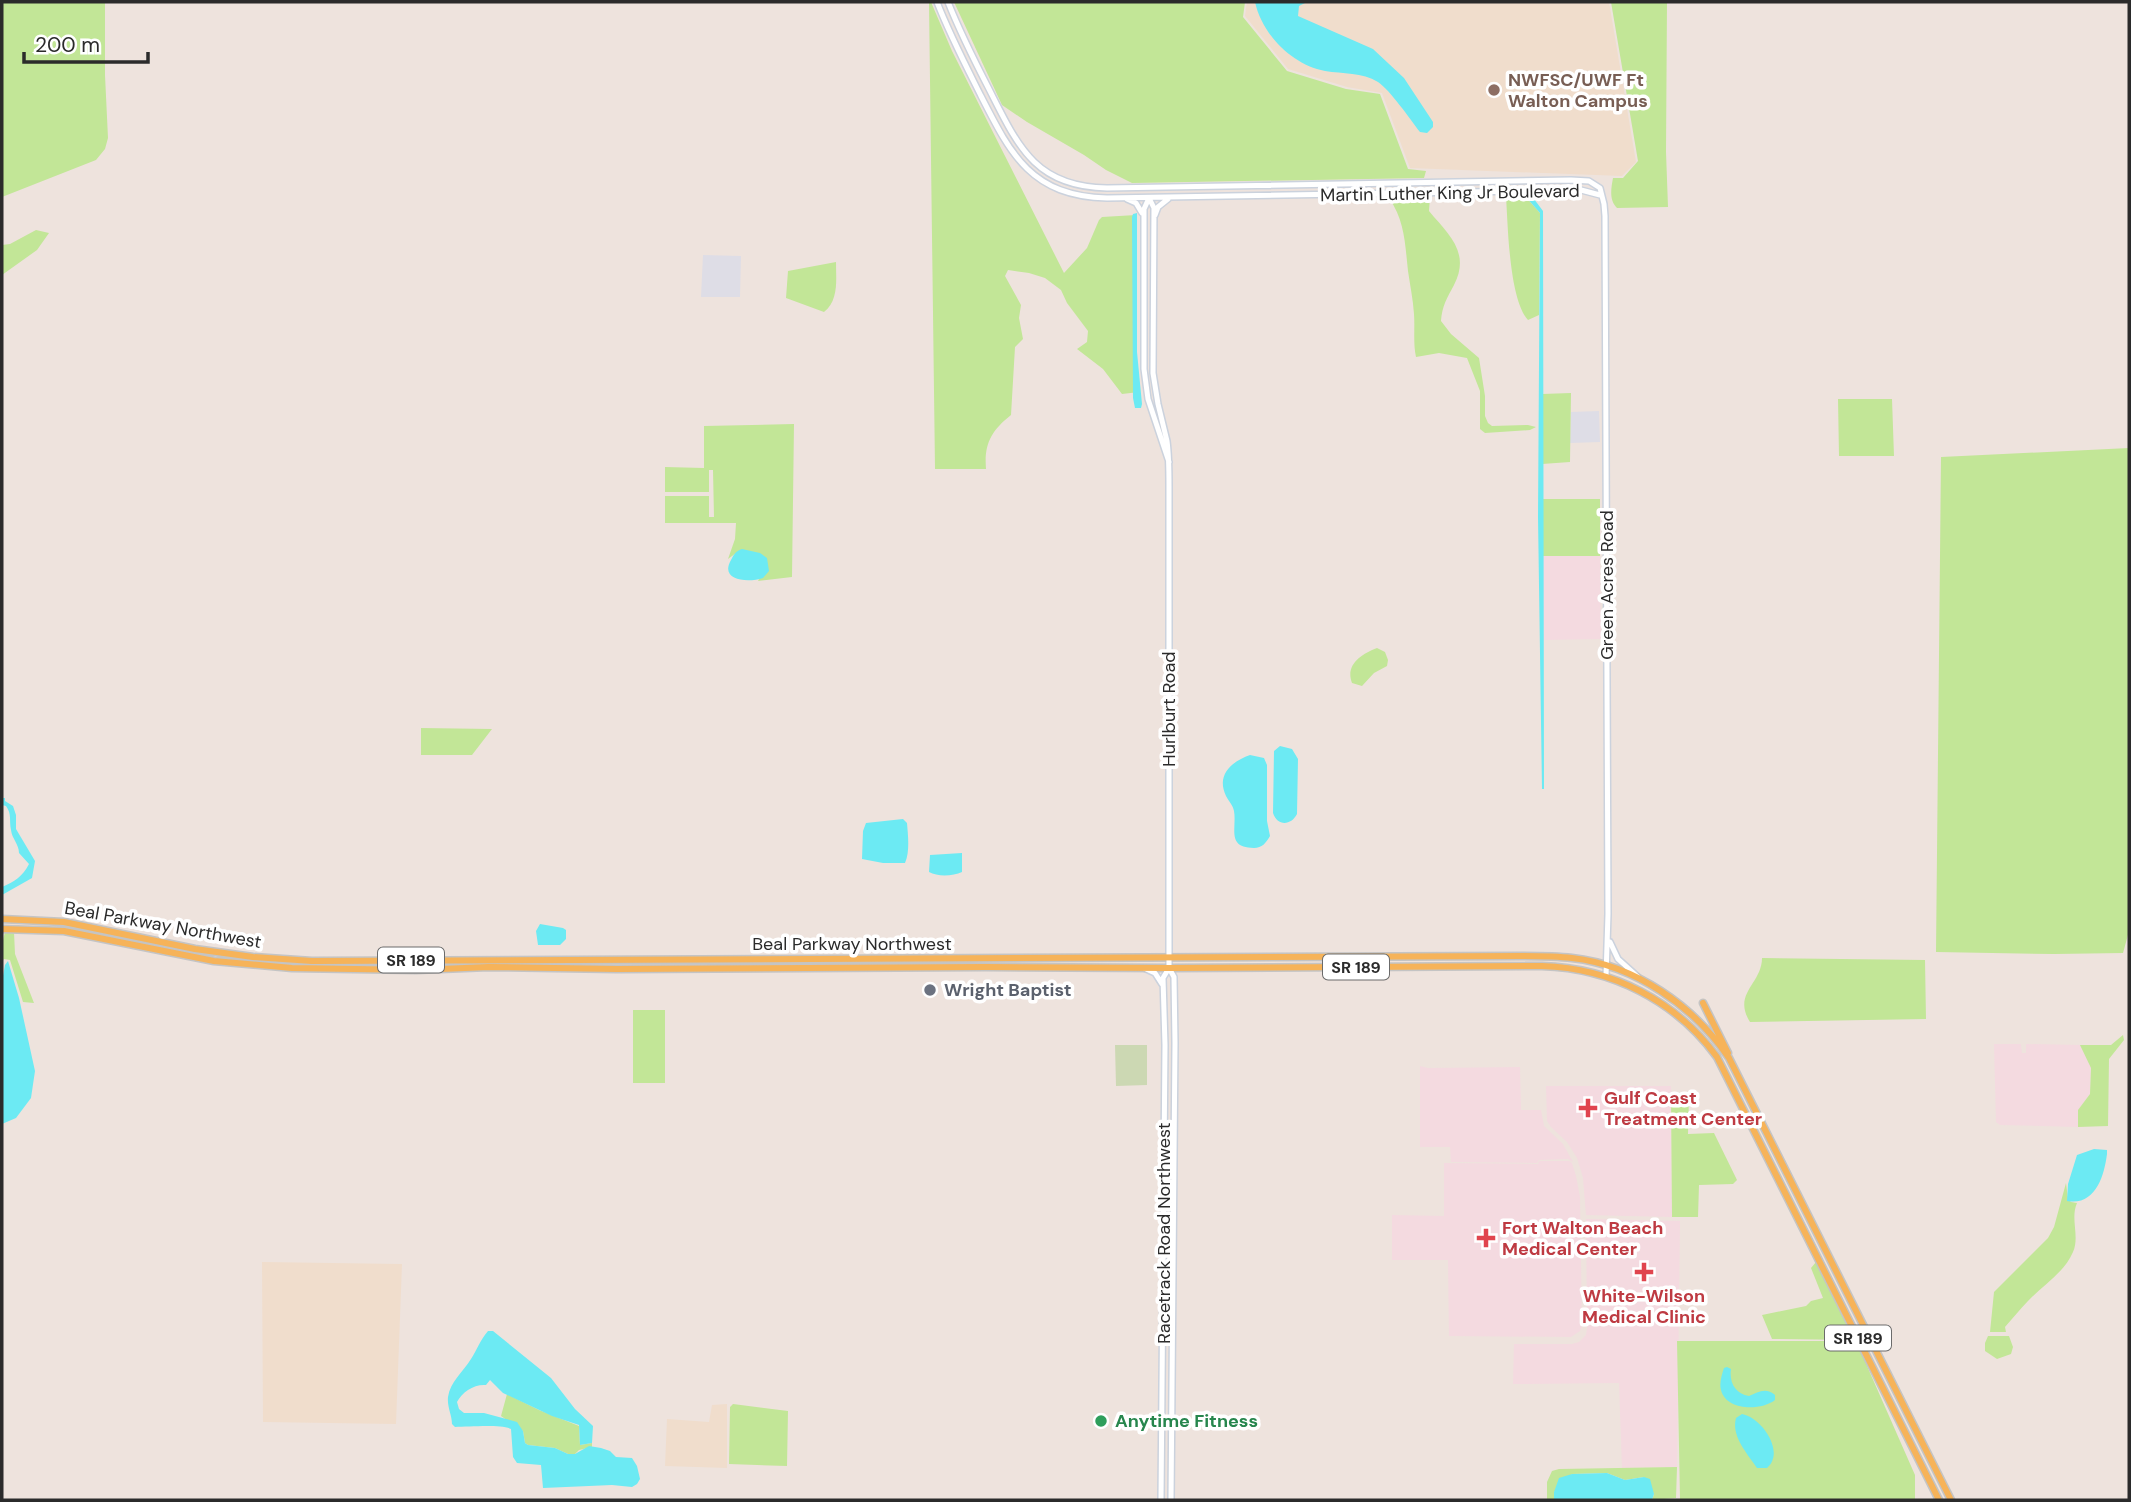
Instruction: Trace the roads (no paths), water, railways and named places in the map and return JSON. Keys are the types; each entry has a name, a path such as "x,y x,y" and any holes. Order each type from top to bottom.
{"main road":[{"name":"Martin Luther King Jr Boulevard","path":"937,2 963,61 1001,135 1020,163 1044,183 1060,190 1092,198 1581,190 1600,195 1600,188 1583,180 1107,188 1082,186 1057,178 1036,164 1013,136 948,2"},
{"name":"Hurlburt Road","path":"1149,187 1149,198 1144,209 1144,369 1148,399 1168,462"},
{"name":"Green Acres Road","path":"1600,195 1604,204 1605,222 1606,976"},
{"path":"1154,218 1160,205 1171,197"},
{"path":"1124,198 1136,203 1144,217"},
{"name":"Hurlburt Road","path":"1149,198 1154,208 1153,373 1167,441 1168,462 1169,957"},
{"name":"Beal Parkway Northwest","path":"2,919 64,922 195,949 312,961 1096,957 1573,958 1608,966 1664,993 1691,1014 1726,1054 1741,1080"},
{"name":"Beal Parkway Northwest","path":"2,929 64,931 214,961 287,968 1576,968 1606,976 1650,996 1684,1021 1717,1057 1753,1127"},
{"path":"1608,939 1618,959 1643,981"},
{"path":"1086,968 1096,957"},
{"name":"Racetrack Road Northwest","path":"1169,957 1169,968 1174,977 1175,1043 1171,1500"},
{"path":"565,959 575,969 595,959"},
{"path":"373,969 380,967 383,960"},
{"path":"1144,968 1158,976 1163,986"},
{"name":"Racetrack Road Northwest","path":"1161,1500 1165,1063 1163,978 1169,968"},
{"path":"1703,1003 1741,1080"},
{"name":"SR 189","path":"1741,1080 1951,1500"},
{"path":"1753,1127 1768,1134 1763,1147"},
{"name":"SR 189","path":"1753,1127 1939,1500"},
{"path":"1850,1321 1866,1330 1862,1337 1862,1346"}],"water":[{"path":"1255,2 1307,2 1299,6 1298,16 1373,49 1404,78 1433,122 1433,127 1427,133 1420,132 1378,82 1359,75 1313,68 1290,55 1264,25"},
{"path":"1531,195 1543,211 1544,789 1538,517 1540,213 1525,196"},
{"path":"1137,213 1137,352 1141,408 1135,408 1133,398 1132,217"},
{"path":"742,549 760,553 767,558 769,571 763,578 737,579 729,572 732,558"},
{"path":"1280,746 1292,749 1298,759 1297,814 1291,821 1284,823 1273,813 1274,751"},
{"path":"1250,755 1264,758 1267,765 1267,821 1270,836 1264,845 1254,848 1239,845 1236,841 1234,811 1223,788 1227,770"},
{"path":"2,798 13,806 16,829 35,861 32,878 2,895 2,887 18,878 29,864 19,853 9,812 6,806 2,805"},
{"path":"903,819 907,823 908,838 905,863 862,859 866,823"},
{"path":"962,853 962,872 937,875 929,872 930,855"},
{"path":"540,924 563,928 566,930 566,939 560,945 538,945 536,931"},
{"path":"8,961 35,1071 31,1098 16,1118 2,1124 2,981"},
{"path":"2094,1149 2107,1150 2106,1163 2096,1188 2085,1199 2067,1201 2068,1184 2077,1155"},
{"path":"488,1331 493,1331 551,1378 575,1409 593,1426 592,1443 580,1445 579,1425 552,1416 503,1393 490,1380 486,1385 473,1387 462,1395 457,1402 459,1409 464,1413 484,1413 517,1422 528,1445 555,1448 568,1454 575,1454 589,1446 610,1451 616,1457 632,1458 640,1479 637,1484 632,1487 612,1485 543,1488 541,1465 517,1463 513,1457 511,1429 492,1426 455,1427 452,1424 449,1392"},
{"path":"1727,1367 1731,1369 1732,1383 1740,1393 1749,1396 1768,1391 1775,1395 1775,1400 1753,1407 1730,1402 1724,1397 1720,1387 1723,1370"},
{"path":"1742,1414 1757,1421 1769,1436 1774,1453 1767,1468 1757,1468 1738,1438 1736,1418"},
{"path":"1607,1473 1625,1480 1644,1477 1650,1479 1654,1494 1652,1500 1554,1500 1559,1478 1572,1474"}],"place":[{"name":"NWFSC/UWF Ft Walton Campus","path":"1494,90"},
{"name":"Wright Baptist","path":"930,990"},
{"name":"Gulf Coast Treatment Center","path":"1588,1108"},
{"name":"Fort Walton Beach Medical Center","path":"1486,1238"},
{"name":"White-Wilson Medical Clinic","path":"1644,1272"},
{"name":"Anytime Fitness","path":"1101,1421"}]}
